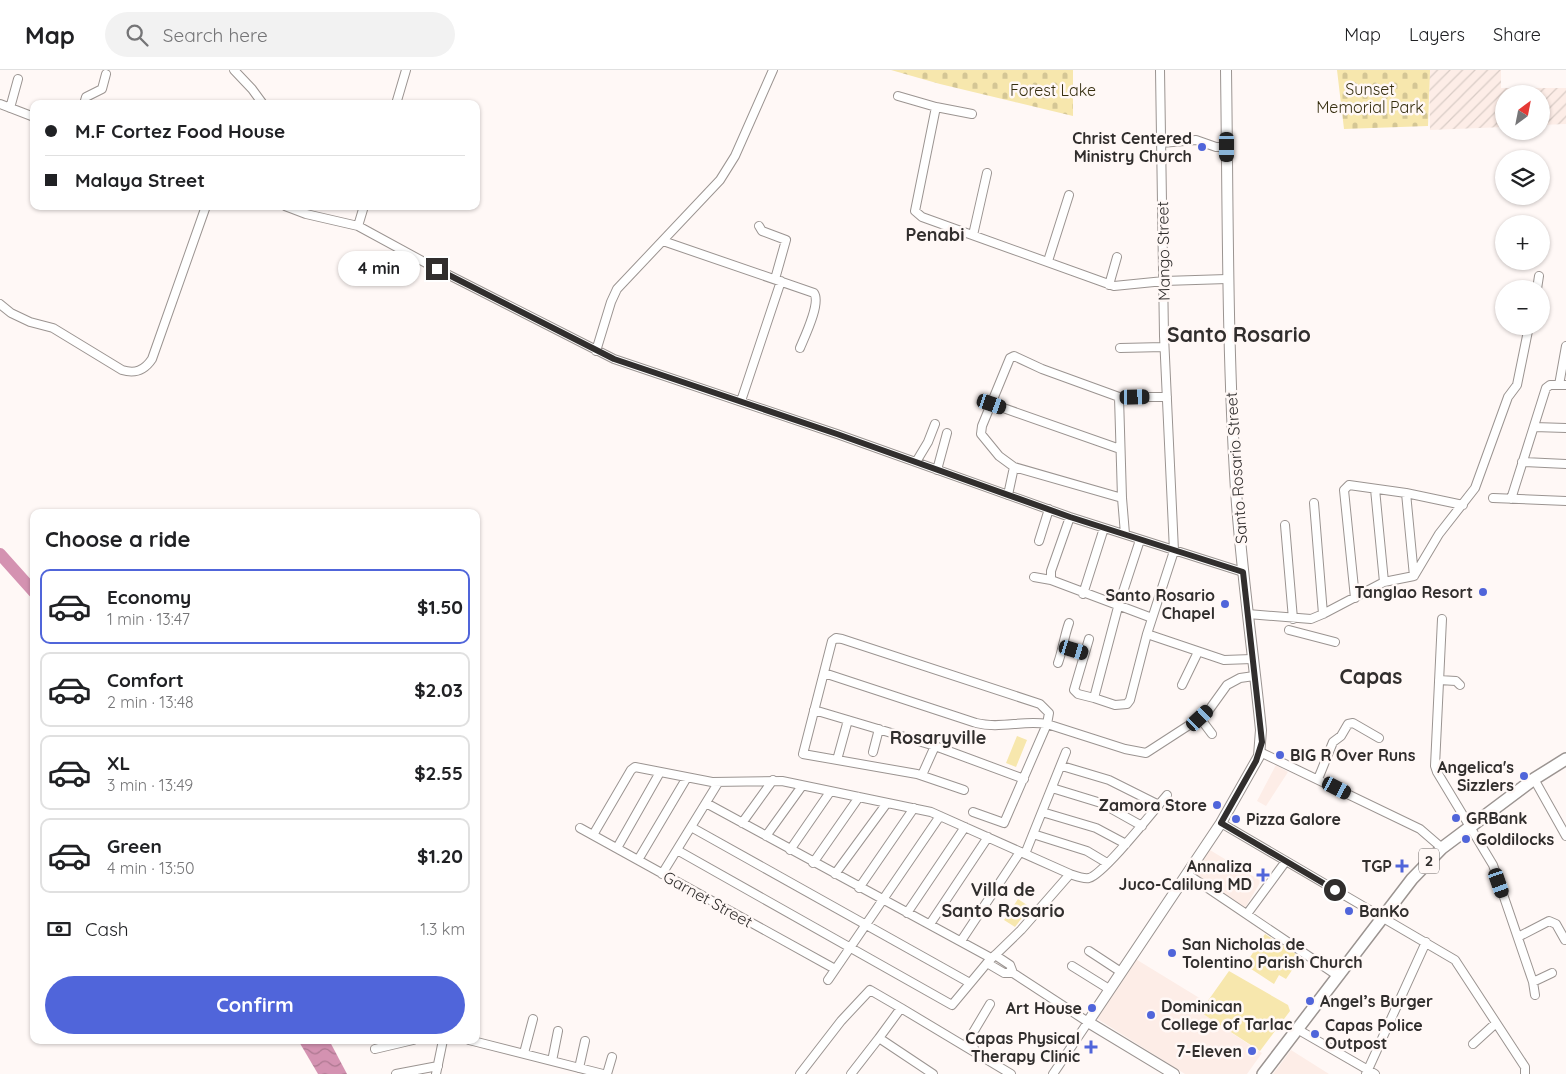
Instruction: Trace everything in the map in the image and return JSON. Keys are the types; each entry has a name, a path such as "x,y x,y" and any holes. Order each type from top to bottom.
{"highway":[{"name":"2","path":"1263,1074 1412,879 1442,848 1469,826 1534,779 1566,759"}],"main road":[{"name":"Santo Rosario Street","path":"1088,1022 1221,823 1260,752 1261,730 1243,572 1232,425 1227,279 1226,70"},
{"path":"1088,1022 1174,1074"}],"street":[{"path":"234,70 260,100"},
{"path":"397,100 406,70"},
{"path":"596,351 610,302 617,289 720,180 735,156 773,70"},
{"name":"Mango Street","path":"1160,70 1164,347 1174,551"},
{"path":"85,100 86,96 102,89 106,74"},
{"path":"10,108 18,80"},
{"path":"898,96 936,107 972,114"},
{"path":"0,104 30,116"},
{"path":"936,107 916,211 929,220 1048,261 1109,285 1124,287 1164,281 1227,279"},
{"path":"1161,144 1196,140 1216,147 1227,147"},
{"path":"973,235 987,173"},
{"path":"1048,261 1069,195"},
{"path":"0,304 11,313 30,322 53,328 122,370 131,373 140,371 152,359 205,210"},
{"path":"296,210 358,226 596,351 1070,517 1243,572"},
{"path":"358,226 363,210"},
{"path":"741,401 778,280 786,240 762,231 759,226"},
{"path":"663,241 808,290 816,296 816,304 800,348"},
{"path":"1109,285 1117,257"},
{"path":"1538,280 1539,276"},
{"path":"1248,614 1290,619 1311,618 1323,614 1384,582 1414,576 1439,534 1475,488 1508,397 1516,385 1527,335"},
{"path":"1511,499 1546,388 1550,385 1562,385 1566,346"},
{"path":"1120,348 1164,347"},
{"path":"1122,498 1014,467 999,456 981,434 982,426 1010,358 1014,356 1042,370 1118,397 1167,397"},
{"path":"1118,397 1125,534"},
{"path":"992,404 1120,449"},
{"path":"916,462 928,442 935,424"},
{"path":"1534,427 1566,428"},
{"path":"937,470 947,433"},
{"path":"1522,462 1566,464"},
{"path":"1008,495 1014,467"},
{"path":"1355,598 1344,490 1349,485 1406,493 1463,505"},
{"path":"1375,489 1384,582"},
{"path":"1406,493 1414,576"},
{"path":"1493,498 1566,501"},
{"path":"1314,503 1323,614"},
{"path":"1038,541 1049,509"},
{"path":"1051,580 1051,571 1070,517"},
{"path":"1285,525 1290,640"},
{"path":"1083,594 1104,528"},
{"path":"1094,698 1118,607 1140,540"},
{"path":"1089,639 1074,690 1078,694 1115,705 1127,704 1130,700 1147,634 1174,551"},
{"path":"1034,577 1051,580 1083,594 1152,618"},
{"path":"1442,619 1435,766 1447,793 1492,865 1533,982 1535,995"},
{"path":"1058,663 1063,647 1062,640 1069,623"},
{"path":"1289,630 1335,642"},
{"path":"1147,634 1231,662 1252,659"},
{"path":"964,790 922,775 803,754 832,641 836,638 842,639 1040,704 1049,713 1047,724 1004,823 973,812"},
{"path":"1063,647 1084,653"},
{"path":"1182,685 1198,652"},
{"path":"824,673 976,723 993,727 1034,722 1047,724 1125,750 1146,753 1200,718 1209,710 1227,685 1240,678 1254,676"},
{"path":"1440,680 1456,682 1460,685"},
{"path":"814,710 934,746 1024,778"},
{"path":"1200,718 1212,734"},
{"path":"837,760 848,720"},
{"path":"1318,779 1333,742 1340,737 1348,724 1353,723 1379,738"},
{"path":"873,752 879,729"},
{"path":"922,775 934,746"},
{"path":"961,941 1023,853 1062,766 1066,752"},
{"path":"1260,752 1420,829 1442,848"},
{"path":"1062,766 1109,780 1159,805"},
{"path":"593,835 633,768 686,779 718,782 773,780 914,808 940,816 1070,874 1090,878 1126,844 1167,796"},
{"path":"617,848 659,774"},
{"path":"638,860 686,779"},
{"path":"1534,779 1566,836"},
{"path":"742,823 773,780"},
{"path":"662,874 718,782"},
{"path":"766,836 802,786"},
{"path":"1052,788 1101,804 1142,826"},
{"path":"790,850 830,792"},
{"path":"813,863 859,797"},
{"path":"706,803 991,959 1010,965 1012,973 1088,1022"},
{"path":"835,874 887,803"},
{"path":"859,888 914,808"},
{"path":"1042,812 1096,828 1126,844"},
{"path":"828,980 940,816"},
{"path":"1221,823 1426,942 1457,962 1525,1067 1525,1074"},
{"path":"691,827 970,983"},
{"path":"907,913 965,827"},
{"name":"Garnet Street","path":"580,828 835,970"},
{"path":"1033,834 1087,851 1107,863"},
{"path":"930,924 988,837"},
{"path":"677,850 952,1005 991,959 1021,930 1070,874"},
{"path":"1247,914 1286,861"},
{"path":"1187,874 1338,976"},
{"path":"1518,937 1548,921 1556,924 1565,940"},
{"path":"1297,1030 1369,1073 1426,942"},
{"path":"1090,951 1120,972"},
{"path":"1072,966 1109,989"},
{"path":"1533,982 1552,973"},
{"path":"800,1074 841,1021 870,990 1011,1074"},
{"path":"976,1053 977,1050 968,1041 990,1004"},
{"path":"851,1074 901,1008"},
{"path":"524,1054 533,1019"},
{"name":"Santo Rosario Street","path":"1053,1074 1088,1022"},
{"path":"1473,1044 1496,1023"},
{"path":"552,1061 558,1031"},
{"path":"879,1038 933,1074"},
{"path":"579,1068 585,1041"},
{"path":"480,1043 603,1074"},
{"path":"375,1049 396,1044"},
{"path":"396,1074 437,1070 442,1044"},
{"path":"608,1074 612,1056"}],"shaded area":[{"path":"1429,70 1501,70 1501,85 1495,85 1495,127 1430,130"},
{"path":"1550,88 1566,88 1566,124 1550,125"},
{"path":"1276,765 1288,772 1266,806 1257,801"},
{"path":"1205,847 1261,881 1245,908 1189,872"},
{"name":"Dominican College of Tarlac","path":"1134,958 1206,1002 1200,1012 1262,1053 1247,1074 1185,1074 1096,1018"},
{"path":"1291,1050 1329,1074 1273,1074"}],"green space":[{"name":"Forest Lake","path":"891,70 1073,70 1073,116 940,84"},
{"name":"Sunset Memorial Park","path":"1337,70 1430,70 1428,126 1344,129"},
{"path":"1017,736 1027,740 1016,767 1006,763"},
{"path":"1018,899 1030,907 1015,927 1004,920"},
{"path":"1265,934 1301,957 1286,979 1279,975 1274,984 1245,965"},
{"path":"1229,971 1288,1005 1290,1011 1260,1051 1200,1012"}],"water":[{"path":"300,1044 331,1044 347,1074 318,1074"}],"waterway":[{"path":"0,554 30,588"}],"place":[{"name":"Christ Centered Ministry Church","path":"1202,147"},
{"name":"Tanglao Resort","path":"1483,592"},
{"name":"Santo Rosario Chapel","path":"1225,604"},
{"name":"BIG R Over Runs","path":"1280,755"},
{"name":"Angelica's Sizzlers","path":"1524,776"},
{"name":"Zamora Store","path":"1217,805"},
{"name":"GRBank","path":"1456,818"},
{"name":"Pizza Galore","path":"1236,819"},
{"name":"Goldilocks","path":"1466,839"},
{"name":"TGP","path":"1402,866"},
{"name":"Annaliza Juco-Calilung MD","path":"1263,875"},
{"name":"BanKo","path":"1349,911"},
{"name":"San Nicholas de Tolentino Parish Church","path":"1172,953"},
{"name":"Angel’s Burger","path":"1310,1001"},
{"name":"Art House","path":"1092,1008"},
{"name":"Dominican College of Tarlac","path":"1151,1015"},
{"name":"Capas Police Outpost","path":"1315,1034"},
{"name":"Capas Physical Therapy Clinic","path":"1091,1047"},
{"name":"7-Eleven","path":"1252,1051"}],"district":[{"name":"Penabi","path":"935,235"},
{"name":"Santo Rosario","path":"1239,335"},
{"name":"Capas","path":"1371,677"},
{"name":"Rosaryville","path":"938,738"},
{"name":"Villa de Santo Rosario","path":"1003,900"}],"route":[{"path":"437,269 614,359 837,434 1070,517 1243,572 1262,742 1256,761 1221,823 1335,890"}]}
